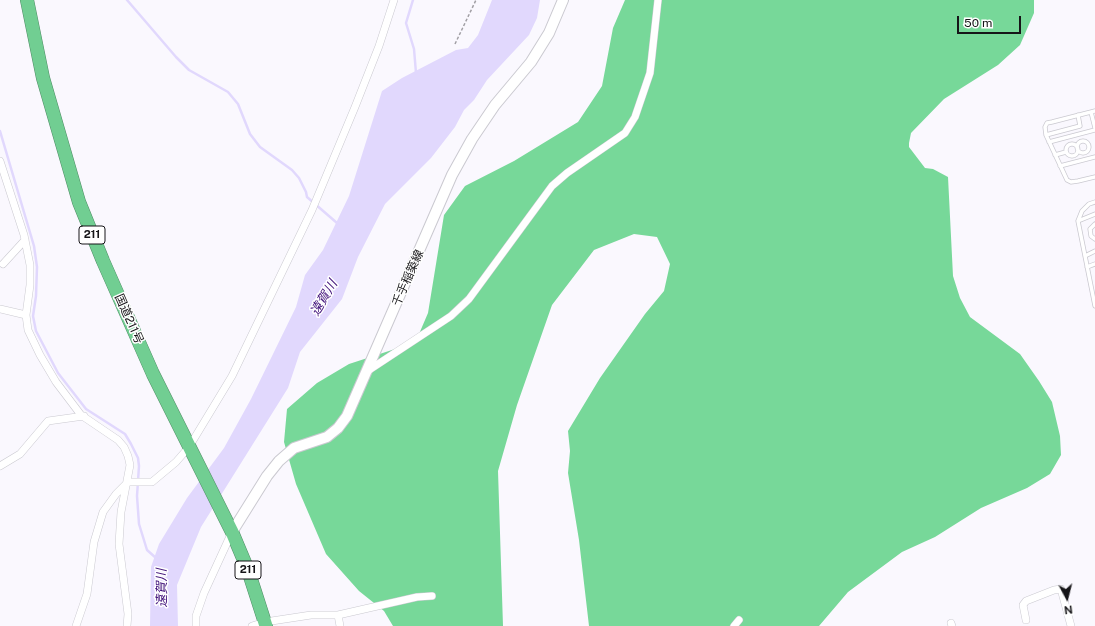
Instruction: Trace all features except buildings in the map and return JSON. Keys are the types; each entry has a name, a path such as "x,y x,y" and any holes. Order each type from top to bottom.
{"highway":[{"name":"国道211号","path":"28,0 43,78 79,202 103,261 191,452 232,532 248,570 266,624"}],"main road":[{"name":"千手稲築線","path":"232,532 267,476 279,461 294,448 327,437 338,428 347,416 452,175 472,139 488,116 531,62 549,33 564,0"}],"street":[{"path":"76,626 87,594 94,542 103,512 116,494 128,482 152,482 191,452 232,376 312,210 355,107 394,0"},
{"path":"366,372 451,316 469,299 552,186 567,173 625,133 635,117 650,73 658,0"},
{"path":"0,161 25,240 30,265 26,315 28,330 40,355 56,382 84,416 118,440 124,447 130,466 121,512 119,544 128,614 128,626"},
{"path":"3,264 25,240"},
{"path":"0,309 26,315"},
{"path":"0,466 20,454 48,421 84,416"},
{"path":"196,626 196,616 204,593 232,532"},
{"path":"1026,620 1023,605 1026,601 1054,590 1061,589 1071,626"},
{"path":"252,626 311,615 338,615 417,597 432,596"},
{"path":"338,615 340,626"},
{"path":"734,626 739,620"}],"lane":[{"path":"1049,142 1095,129 1093,112 1047,123 1045,127 1046,135 1049,142 1060,166 1066,180 1072,182 1095,176"},
{"path":"1046,135 1080,126 1078,115"},
{"path":"1066,152 1069,155 1074,156 1078,149 1078,145 1082,141 1086,141 1089,145"},
{"path":"1089,145 1095,143"},
{"path":"1066,152 1066,148 1070,144 1076,145 1078,149 1084,153 1089,149 1089,145"},
{"path":"1055,155 1066,152"},
{"path":"1060,166 1095,157"},
{"path":"1095,202 1089,204 1082,211 1078,221 1095,306"},
{"path":"1078,221 1095,214"},
{"path":"1095,224 1090,229 1091,236 1095,239"},
{"path":"1085,256 1095,251"},
{"path":"1087,267 1095,264"}],"path":[{"path":"455,44 476,0"}],"green space":[{"path":"625,0 1034,0 1034,13 1020,45 998,65 944,99 911,133 909,147 925,168 933,169 948,177 953,276 960,298 970,317 1020,354 1039,381 1052,402 1060,436 1061,455 1050,474 1027,488 981,508 935,537 902,552 848,592 819,626 589,626 579,540 568,473 570,451 568,431 600,378 645,314 664,291 670,264 657,237 634,234 594,250 552,305 517,405 498,471 503,626 393,626 384,611 359,591 326,554 296,484 284,442 287,409 317,383 349,364 395,349 419,334 428,313 444,215 465,186 514,161 578,122 602,86 613,28"}],"water":[{"name":"遠賀川","path":"492,0 540,0 537,18 529,35 487,80 474,100 464,110 455,127 431,158 385,204 358,257 342,299 300,352 288,388 201,527 177,585 178,626 150,626 151,567 159,544 187,498 224,448 251,399 296,307 305,275 323,250 349,196 382,91 402,78 456,50 468,48 478,35"}],"waterway":[{"path":"127,0 189,70 228,92 238,104 250,134 260,147 292,170 299,178 307,197 337,223"},
{"path":"413,0 406,23 414,49 416,73"},
{"path":"0,131 34,246 37,267 36,296 33,316 36,331 58,373 86,409 125,434 131,444 138,458 139,466 137,496 139,524 147,550 156,558"}]}
